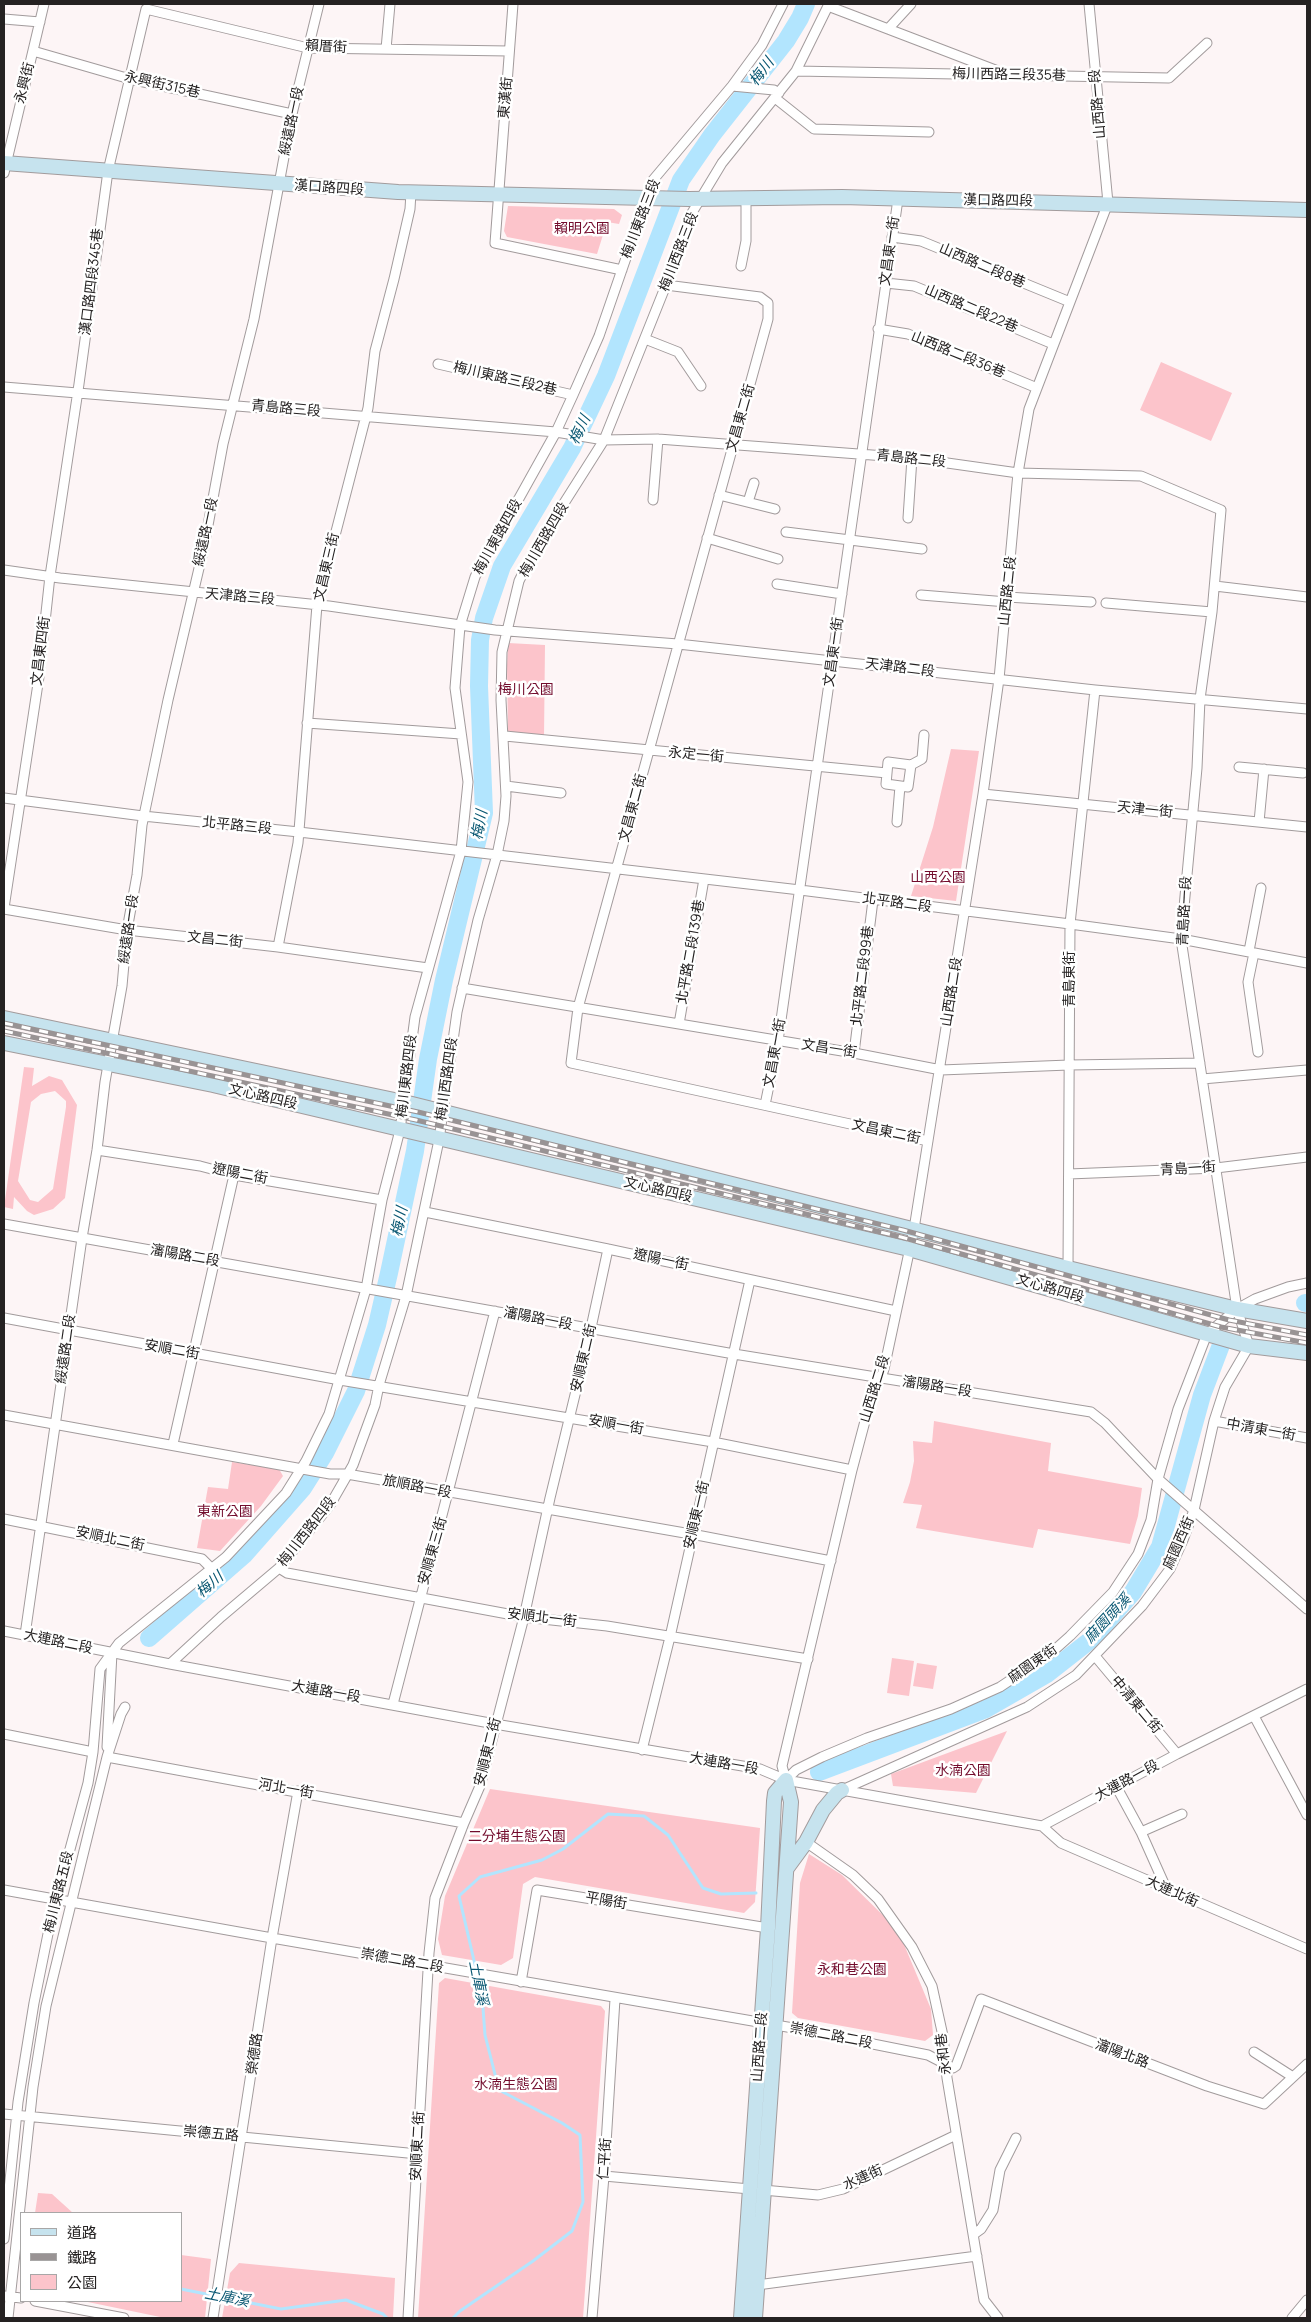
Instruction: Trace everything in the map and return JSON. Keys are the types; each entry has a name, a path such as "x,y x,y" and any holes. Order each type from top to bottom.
{"main road":[{"name":"漢口路四段","path":"4,166 108,171 411,192 695,199 898,198 1307,210"},
{"name":"文心路四段","path":"4,1018 404,1102 1237,1309 1307,1321"},
{"name":"文心路四段","path":"4,1043 213,1085 439,1140 909,1249 1249,1346 1307,1353"},
{"name":"山西路二段","path":"741,2318 775,2025 791,1795 786,1780"},
{"name":"山西路二段","path":"755,2318 761,2023 775,1793 786,1780"},
{"path":"786,1869 806,1842 823,1810 842,1790"}],"street":[{"name":"永興街","path":"4,166 44,4"},
{"name":"綏遠路一段","path":"108,1063 122,986 127,930 137,875 143,816 232,405 254,319 292,114 320,4"},
{"path":"386,49 390,4"},
{"name":"東漢街","path":"513,4 495,243 622,270"},
{"name":"梅川東路三段","path":"556,432 599,336 622,270 652,197 654,180 735,87 762,45 783,4"},
{"path":"888,29 911,4"},
{"name":"山西路一段","path":"1089,4 1108,203"},
{"path":"829,5 846,8 888,29 1006,74"},
{"name":"梅川西路三段","path":"604,440 666,285 695,199 796,71 829,5"},
{"name":"賴厝街","path":"146,9 308,48 509,51"},
{"name":"漢口路四段345巷","path":"77,394 108,171 146,9"},
{"path":"4,19 40,22"},
{"name":"梅川西路三段35巷","path":"796,71 1169,78 1207,43"},
{"name":"永興街315巷","path":"33,51 130,79 292,114"},
{"path":"735,87 776,94 814,129 930,132"},
{"name":"文昌東三街","path":"278,947 299,832 307,723 314,665 317,604 368,408 375,351 410,209 411,192"},
{"name":"文昌東一街","path":"765,1105 778,1041 898,198"},
{"path":"741,266 746,241 746,199"},
{"name":"山西路二段","path":"786,1780 782,1766 852,1470 873,1391 881,1378 914,1229 941,1070 999,679 1018,472 1028,408 1108,203"},
{"name":"山西路二段8巷","path":"892,237 921,240 1070,302"},
{"name":"山西路二段22巷","path":"886,283 914,286 1054,344"},
{"name":"文昌東二街","path":"666,285 760,297 768,303 768,319 578,1008 571,1063 928,1141"},
{"name":"山西路二段36巷","path":"878,329 908,334 1037,388"},
{"path":"645,339 678,352 701,386"},
{"name":"梅川東路三段2巷","path":"438,364 573,395"},
{"name":"青島路三段","path":"4,387 556,432 593,438"},
{"name":"文昌東四街","path":"4,908 39,677 50,576 77,394"},
{"name":"梅川東路四段","path":"112,1653 119,1643 212,1569 256,1527 306,1469 330,1414 366,1289 382,1200 400,1130 415,1017 428,968 465,851 468,782 455,688 460,626 484,555 498,536 556,432"},
{"name":"青島路二段","path":"593,438 604,440 658,439 862,454 912,458 1018,472 1141,476 1221,510"},
{"path":"653,500 658,439"},
{"name":"梅川西路四段","path":"170,1664 221,1617 279,1568 330,1505 353,1465 375,1405 379,1385 406,1296 425,1212 439,1140 462,988 478,920 497,855 504,821 506,786 505,736 501,700 502,652 506,631 519,581 527,565 604,440"},
{"path":"908,518 912,458"},
{"path":"748,502 754,483"},
{"path":"719,495 775,509"},
{"name":"青島路一段","path":"1221,510 1212,612 1200,699 1197,768 1181,939 1237,1309"},
{"path":"786,532 922,549"},
{"path":"707,538 778,559"},
{"name":"天津路三段","path":"4,570 317,604 492,630"},
{"path":"777,584 842,594"},
{"path":"1214,586 1307,597"},
{"path":"921,595 1091,602"},
{"path":"1106,603 1212,612"},
{"name":"天津路二段","path":"492,630 678,644 1095,690 1307,709"},
{"name":"青島東街","path":"1068,1268 1070,924 1095,690"},
{"path":"307,723 461,734"},
{"path":"910,765 908,787 886,784 888,762 910,765 922,759 924,735"},
{"name":"永定一街","path":"505,736 887,773"},
{"path":"1239,766 1303,773"},
{"path":"1259,822 1264,769"},
{"path":"506,786 561,793"},
{"path":"896,822 900,786"},
{"name":"天津一街","path":"983,794 1307,827"},
{"name":"北平路三段","path":"4,798 143,816 484,853"},
{"name":"北平路二段","path":"484,853 1070,924 1181,939 1307,964"},
{"name":"北平路二段139巷","path":"679,1024 704,879"},
{"path":"1258,1052 1248,982 1261,888"},
{"name":"北平路二段99巷","path":"854,1053 873,900"},
{"name":"文昌二街","path":"4,908 127,930 278,947 428,968"},
{"name":"文昌一街","path":"462,988 854,1053 941,1070 1070,1065 1200,1063"},
{"name":"綏遠路二段","path":"25,1635 82,1238 97,1150 108,1063"},
{"path":"1202,1079 1307,1070"},
{"name":"遼陽二街","path":"97,1150 200,1166 234,1175 382,1200"},
{"name":"青島一街","path":"1069,1174 1216,1168 1307,1157"},
{"path":"173,1444 234,1175"},
{"name":"遼陽一街","path":"425,1212 608,1249 896,1312"},
{"name":"瀋陽路二段","path":"4,1224 406,1296"},
{"name":"安順東二街","path":"408,2318 428,1965 435,1898 480,1786 524,1617 547,1509 591,1329 608,1249"},
{"name":"安順東一街","path":"642,1750 670,1637 750,1280"},
{"name":"麻園東街","path":"786,1780 796,1770 822,1757 868,1738 951,1709 1000,1687 1051,1653 1113,1592 1138,1554 1151,1520 1158,1479 1178,1409 1207,1334 1237,1309 1270,1292 1307,1283"},
{"name":"瀋陽路一段","path":"406,1296 734,1354 1091,1412 1106,1423 1158,1479 1307,1609"},
{"path":"1237,1309 1249,1346"},
{"name":"安順東三街","path":"393,1704 495,1311"},
{"name":"安順二街","path":"4,1318 340,1380 379,1385"},
{"name":"麻園西街","path":"842,1790 1027,1707 1076,1675 1142,1606 1170,1569 1194,1510 1214,1421 1224,1387 1249,1346"},
{"name":"安順一街","path":"379,1385 713,1442 852,1470"},
{"name":"旅順路一段","path":"4,1415 173,1444 330,1474 347,1474 547,1509 831,1561"},
{"name":"中清東一街","path":"1214,1421 1307,1438"},
{"name":"安順北二街","path":"4,1519 202,1559 212,1569"},
{"name":"安順北一街","path":"279,1568 287,1573 524,1617 607,1626 808,1658"},
{"name":"大連路二段","path":"4,1631 112,1653"},
{"name":"大連路一段","path":"112,1653 495,1724 760,1769 786,1780 1042,1826 1177,1754 1307,1689"},
{"name":"梅川東路五段","path":"4,2239 17,2116 34,2003 56,1900 88,1783 93,1752 97,1680 102,1664 112,1653"},
{"name":"梅川東路五段","path":"107,1757 112,1653"},
{"name":"中清東二街","path":"1095,1656 1177,1754"},
{"name":"梅川東路五段","path":"8,2318 7,2296 46,2006 107,1757 125,1707"},
{"path":"1254,1716 1307,1815"},
{"path":"4,1734 93,1752"},
{"name":"河北一街","path":"107,1757 464,1823"},
{"path":"1116,1786 1141,1832 1166,1888"},
{"name":"榮德路","path":"214,2314 272,1938 298,1791"},
{"path":"1141,1832 1182,1814"},
{"name":"大連北街","path":"1042,1826 1061,1843 1307,1949"},
{"name":"永和巷","path":"806,1842 853,1874 878,1899 897,1923 932,1986 940,2019 956,2135 984,2300 995,2315"},
{"name":"崇德二路二段","path":"4,1890 615,1999 775,2025 928,2055 946,2064"},
{"name":"平陽街","path":"521,1982 537,1890 768,1928"},
{"name":"仁平街","path":"592,2318 604,2176 615,1999"},
{"name":"瀋陽北路","path":"946,2064 953,2068 956,2066 981,1999 1207,2086 1264,2104 1293,2077"},
{"path":"1254,2052 1293,2077 1307,2064"},
{"name":"崇德五路","path":"4,2114 418,2154"},
{"name":"水連街","path":"604,2176 818,2195 843,2189 956,2135"},
{"path":"974,2234 981,2229 993,2210 1000,2170 1016,2138"},
{"path":"757,2286 977,2256"},
{"path":"7,2296 20,2298"},
{"path":"1292,2318 1307,2300"},
{"path":"40,2302 124,2318"}],"green space":[{"name":"賴明公園","path":"508,206 614,209 622,215 619,224 607,222 597,254 507,237 504,231"},
{"path":"1161,362 1232,393 1211,441 1140,410"},
{"name":"梅川公園","path":"508,643 545,645 544,737 508,734"},
{"name":"山西公園","path":"951,749 979,751 956,901 911,896 933,827"},
{"path":"24,1067 34,1068 32,1086 49,1076 62,1080 77,1105 65,1198 53,1209 34,1215 27,1211 14,1197 13,1209 4,1207","holes":["55,1091 66,1101 53,1189 38,1202 30,1200 18,1181 31,1102 41,1094"]},
{"path":"934,1421 1051,1443 1048,1471 1142,1488 1138,1516 1130,1544 1038,1529 1033,1548 916,1528 922,1505 903,1503 914,1461 913,1441 932,1443"},
{"name":"東新公園","path":"232,1462 279,1469 283,1476 261,1506 220,1551 197,1548 208,1487 228,1489"},
{"path":"892,1658 914,1661 909,1696 887,1693"},
{"path":"917,1663 937,1666 933,1689 913,1686"},
{"name":"水湳公園","path":"1007,1731 976,1793 893,1786 891,1774"},
{"name":"二分埔生態公園","path":"490,1789 760,1828 755,1902 744,1913 535,1877 523,1884 513,1958 501,1965 442,1955 438,1939 445,1896"},
{"name":"永和巷公園","path":"809,1854 842,1875 898,1930 931,2009 933,2035 925,2041 798,2018 792,2013 800,1883"},
{"name":"水湳生態公園","path":"445,1978 601,2006 605,2011 583,2318 418,2318 439,1983"},
{"path":"38,2193 52,2194 72,2212 35,2212"},
{"path":"182,2255 211,2259 205,2318 165,2318 88,2302 182,2302"},
{"path":"239,2263 395,2278 393,2318 222,2318 230,2273"}],"waterway":[{"name":"梅川","path":"149,1638 244,1555 303,1488 325,1453 356,1391 377,1325 389,1273 415,1151 428,1059 444,980 484,813 479,686 480,640 484,618 502,566 572,448 606,376 681,180 712,135 786,41 806,4"},
{"name":"麻園頭溪","path":"819,1772 986,1709 1047,1674 1093,1638 1133,1592 1160,1547 1202,1395 1221,1345"},
{"name":"土庫溪","path":"453,2318 460,2311 533,2261 572,2231 583,2202 580,2135 562,2123 499,2090 485,2035 482,1995 459,1896 480,1877 542,1860 563,1849 608,1814 644,1816 668,1835 703,1888 721,1894 756,1893"},
{"name":"土庫溪","path":"182,2289 281,2309 346,2300 383,2314 387,2318"}],"railway":[{"path":"4,1023 418,1112 903,1230 1229,1320 1307,1335"},
{"path":"4,1031 416,1120 901,1237 1221,1327 1307,1343"}]}
